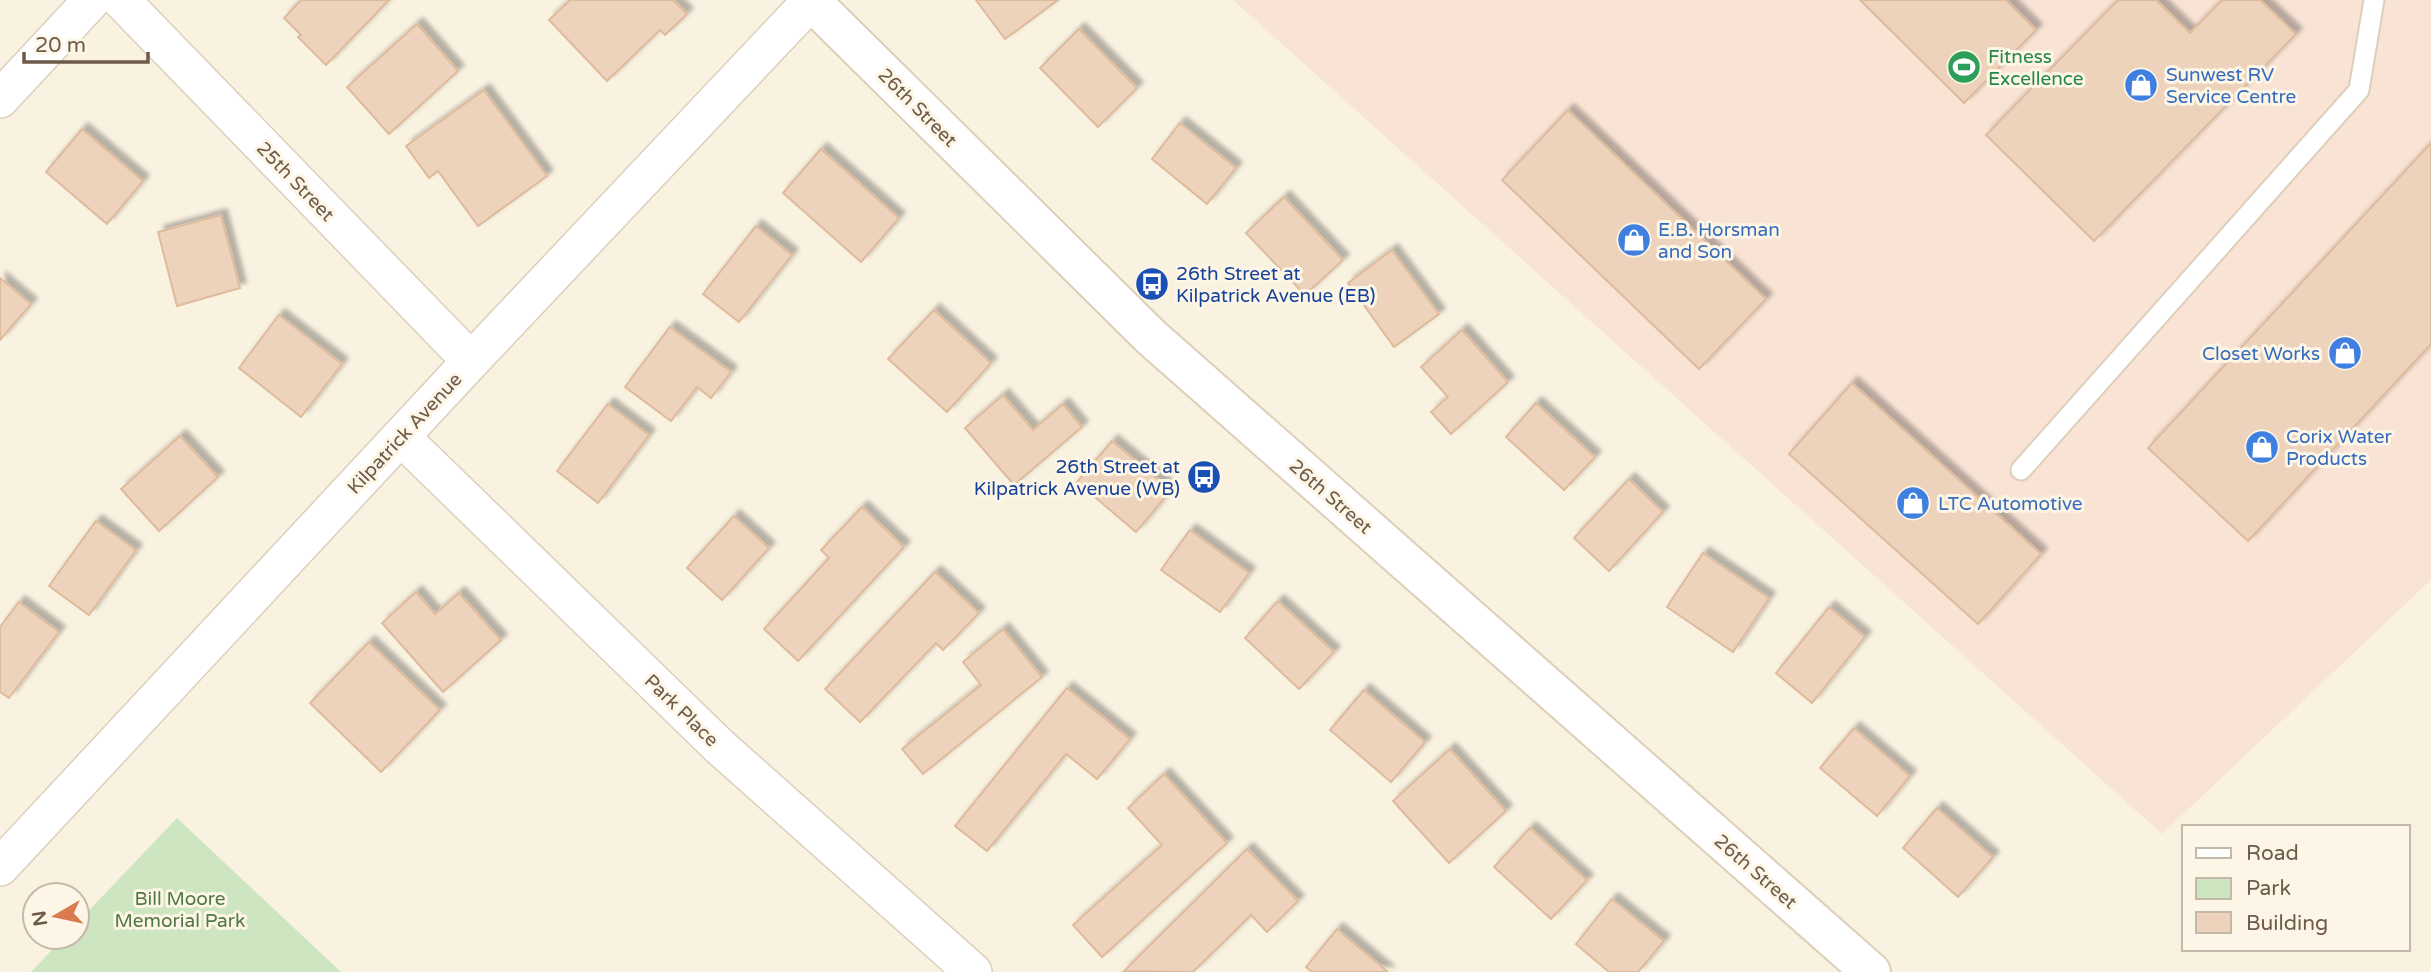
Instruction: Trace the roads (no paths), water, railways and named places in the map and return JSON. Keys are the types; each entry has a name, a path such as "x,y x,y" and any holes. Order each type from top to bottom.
{"street":[{"path":"0,99 92,0"},
{"name":"25th Street","path":"121,0 471,361"},
{"name":"Kilpatrick Avenue","path":"0,867 810,0"},
{"name":"26th Street","path":"810,0 1151,337 1871,972"},
{"name":"Park Place","path":"401,437 719,746 973,972"}],"lane":[{"path":"2021,470 2359,90 2374,0"}],"place":[{"name":"Fitness Excellence","path":"1964,67"},
{"name":"Sunwest RV Service Centre","path":"2141,85"},
{"name":"E.B. Horsman and Son","path":"1634,240"},
{"name":"26th Street at Kilpatrick Avenue (EB)","path":"1152,284"},
{"name":"Closet Works","path":"2345,353"},
{"name":"Corix Water Products","path":"2262,447"},
{"name":"26th Street at Kilpatrick Avenue (WB)","path":"1204,477"},
{"name":"LTC Automotive","path":"1913,503"}],"park label":[{"name":"Bill Moore Memorial Park","path":"180,909"}]}
